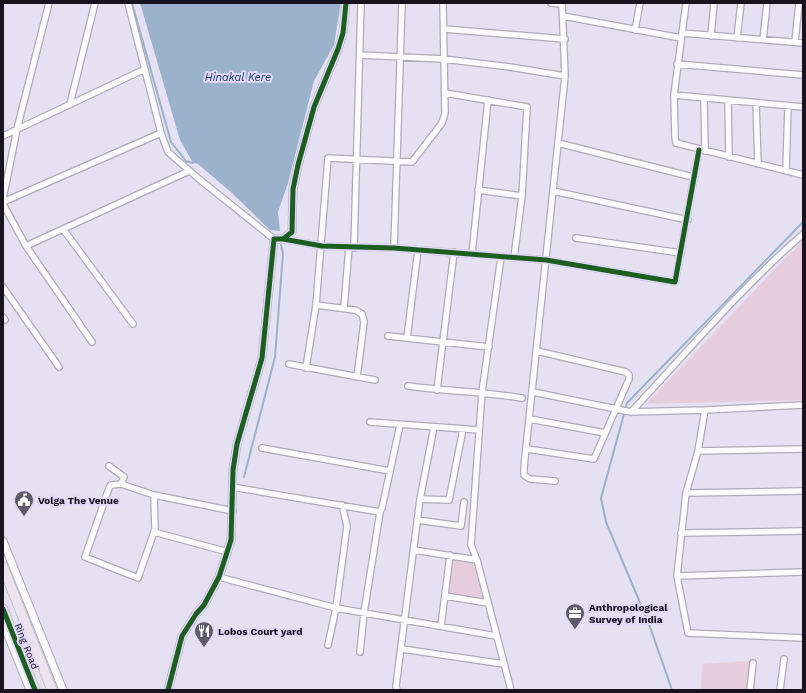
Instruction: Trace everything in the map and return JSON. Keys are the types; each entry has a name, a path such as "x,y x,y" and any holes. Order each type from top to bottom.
{"highway":[{"name":"Ring Road","path":"3,567 52,690"},
{"name":"Ring Road","path":"3,609 35,690"}],"street":[{"path":"3,199 17,129 49,3"},
{"path":"70,104 95,3"},
{"path":"128,3 161,133 168,152 189,171 274,238 283,240 322,246 394,248 546,260 675,282 688,220 693,178 702,150 704,98"},
{"path":"283,240 292,232 294,189 298,165 314,107 343,33 346,3"},
{"path":"344,308 351,248 357,160 361,3"},
{"path":"394,248 402,3"},
{"path":"306,368 316,305 328,158 412,162 442,123 445,113 443,3"},
{"path":"551,3 562,3 565,76 524,475 530,479 555,481"},
{"path":"635,30 640,3"},
{"path":"686,3 674,95 674,137 676,143 803,175"},
{"path":"711,36 714,3"},
{"path":"736,38 741,3"},
{"path":"763,40 766,3"},
{"path":"795,42 798,3"},
{"path":"563,16 635,30 682,36 711,36 803,43"},
{"path":"444,29 564,39"},
{"path":"360,55 444,59 510,67 565,76"},
{"path":"677,64 803,75"},
{"path":"3,136 145,69"},
{"path":"445,93 527,107 522,196 514,258"},
{"path":"674,95 803,107"},
{"path":"472,254 488,100"},
{"path":"728,100 729,157"},
{"path":"756,103 758,164"},
{"path":"786,171 788,106"},
{"path":"92,342 26,246 3,203 161,133"},
{"path":"558,143 693,178"},
{"path":"26,246 189,171"},
{"path":"478,190 522,196"},
{"path":"553,191 688,220"},
{"path":"63,229 133,324"},
{"path":"629,411 784,250 803,234"},
{"path":"168,690 182,636 196,614 204,606 219,577 231,540 233,511 232,487 237,444 262,358 274,238"},
{"path":"576,238 681,253"},
{"path":"407,338 418,250"},
{"path":"437,390 454,252"},
{"path":"501,257 482,392 471,545 477,560 511,690"},
{"path":"3,287 59,367"},
{"path":"316,305 355,310 362,314 364,322 357,377"},
{"path":"388,336 489,347"},
{"path":"527,449 594,458 605,433 618,410 629,375 626,372 537,351"},
{"path":"289,364 375,380"},
{"path":"408,386 437,390 482,392 522,398"},
{"path":"532,392 629,411 705,410 803,405"},
{"path":"705,410 698,451 686,493 677,576 688,633 803,638"},
{"path":"530,419 605,433"},
{"path":"370,422 479,430"},
{"path":"360,652 364,613 380,512 400,425"},
{"path":"397,690 396,686 402,649 404,620 417,520 434,427"},
{"path":"420,499 449,500 463,429"},
{"path":"262,448 390,472"},
{"path":"698,451 803,449"},
{"path":"109,466 124,477 121,484"},
{"path":"154,495 154,532 138,578 86,557 111,485 121,484 154,495 233,511"},
{"path":"232,487 380,512"},
{"path":"686,493 803,491"},
{"path":"417,520 461,526 464,502"},
{"path":"328,645 336,608 347,526 342,505"},
{"path":"681,533 803,530"},
{"path":"154,532 228,552"},
{"path":"3,541 63,690"},
{"path":"414,550 477,560"},
{"path":"441,626 450,555"},
{"path":"677,576 803,572"},
{"path":"219,577 336,608 496,636"},
{"path":"445,596 488,603"},
{"path":"3,623 30,690"},
{"path":"402,649 504,664"},
{"path":"780,690 784,659"},
{"path":"750,690 753,663"}],"shaded area":[{"path":"803,240 803,400 646,404"},
{"path":"451,559 476,563 486,601 447,595"},
{"path":"750,661 746,690 701,690 702,664"}],"water":[{"name":"Hinakal Kere","path":"140,3 341,3 334,45 314,81 288,183 278,212 280,231 270,230 232,193 198,164 193,163 180,140"}],"waterway":[{"path":"132,3 171,142 186,161 193,163"},
{"path":"672,690 649,624 606,522 601,498 627,403 803,222"},
{"path":"244,477 275,357 283,254 281,245"}],"cycle path":[{"path":"168,690 182,636 196,614 204,605 219,577 231,540 233,470 237,444 262,358 274,239 283,239 292,232 293,189 298,165 314,107 343,33 346,3"},
{"path":"283,239 322,246 394,248 546,260 675,282 699,150"},
{"path":"3,609 35,690"}],"place":[{"name":"Volga The Venue","path":"24,517"},
{"name":"Anthropological Survey of India","path":"575,630"},
{"name":"Lobos Court yard","path":"204,648"}]}
